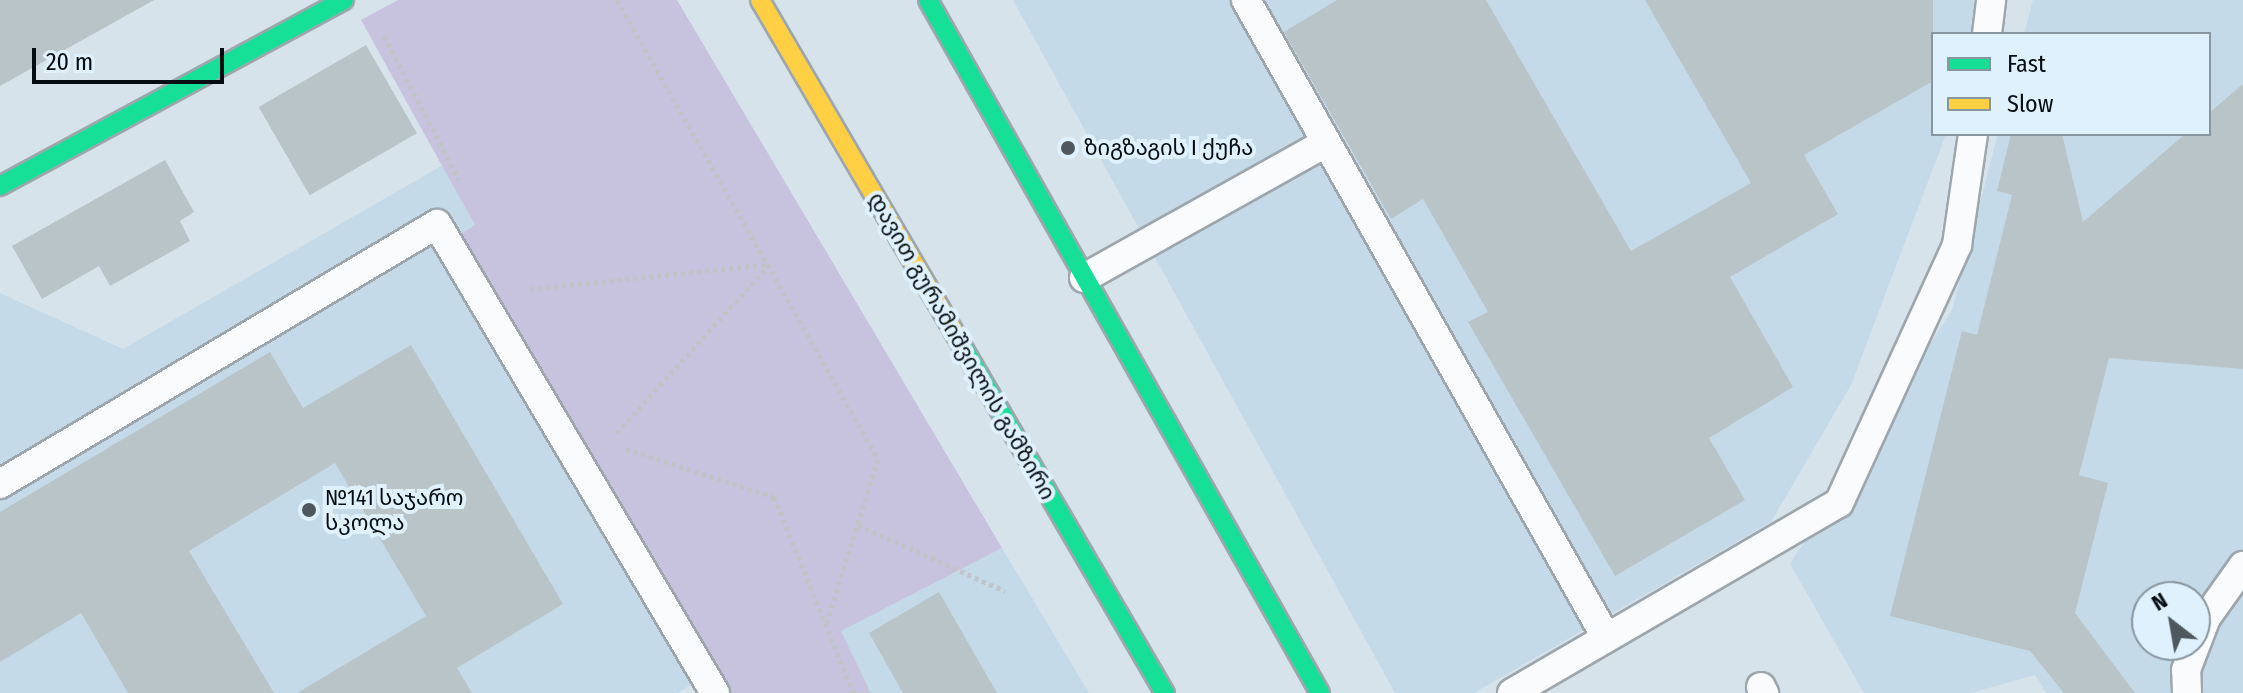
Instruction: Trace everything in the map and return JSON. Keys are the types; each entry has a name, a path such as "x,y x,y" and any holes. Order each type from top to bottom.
{"main road":[{"path":"0,186 344,0"},
{"name":"დავით გურამიშვილის გამზირი","path":"760,0 1165,693"},
{"path":"928,0 1320,693"}],"lane":[{"path":"1246,0 1606,637"},
{"path":"1987,32 1991,0"},
{"path":"1512,693 1839,503 1957,245 1973,136"},
{"path":"1084,278 1326,143"},
{"path":"0,484 437,224 715,693"},
{"path":"2187,693 2186,670 2206,618 2243,566"}],"path":[{"path":"617,0 770,264 878,459 827,622"},
{"path":"521,290 770,264"},
{"path":"770,264 608,443 774,497 827,622 853,693"},
{"path":"858,525 1005,591"}],"shaded area":[{"path":"398,0 677,0 1002,548 841,631 871,693 730,693 454,238 475,225 361,20"},
{"path":"1013,0 1978,0 1977,32 1931,32 1931,136 1945,136 1851,385 1771,522 1474,693 1395,693"},
{"path":"2033,0 2243,0 2243,693 2047,693 2035,675 1971,693 1864,693 1790,564 1952,310 1997,136 2211,136 2211,32 2025,32"},
{"name":"№141 საჯარო სკოლა","path":"443,165 475,226 455,238 715,671 677,693 0,693 0,293 123,349"},
{"path":"1002,548 1089,693 871,693 840,631"}],"building":[{"path":"0,0 154,0 0,86"},
{"path":"1337,0 1486,0 1631,251 1751,183 1645,0 1933,0 1931,82 1804,155 1838,214 1730,277 1793,387 1709,438 1745,500 1615,576 1468,322 1488,312 1423,199 1391,219 1284,32"},
{"path":"366,45 417,133 310,195 259,107"},
{"path":"2243,84 2243,369 2109,358 2079,475 2108,483 2075,613 2135,693 2064,693 2030,651 1890,616 1962,331 1977,335 2012,195 1997,191 2011,136 2062,136 2083,222 2183,136 2211,136 2211,111"},
{"path":"165,160 194,212 180,221 190,241 110,286 99,266 42,299 12,246"},
{"path":"411,345 563,604 457,668 472,693 297,693 426,616 335,463 189,551 274,693 128,693 81,613 0,662 0,512 270,352 303,408"},
{"path":"939,592 997,693 903,693 869,633"}],"traffic: fast":[{"path":"0,186 344,0"},
{"path":"928,0 1320,693"},
{"path":"955,334 1165,693"}],"traffic: slow":[{"path":"760,0 955,334"}],"place":[{"name":"ზიგზაგის I ქუჩა","path":"1068,148"},
{"name":"№141 საჯარო სკოლა","path":"309,510"}]}
